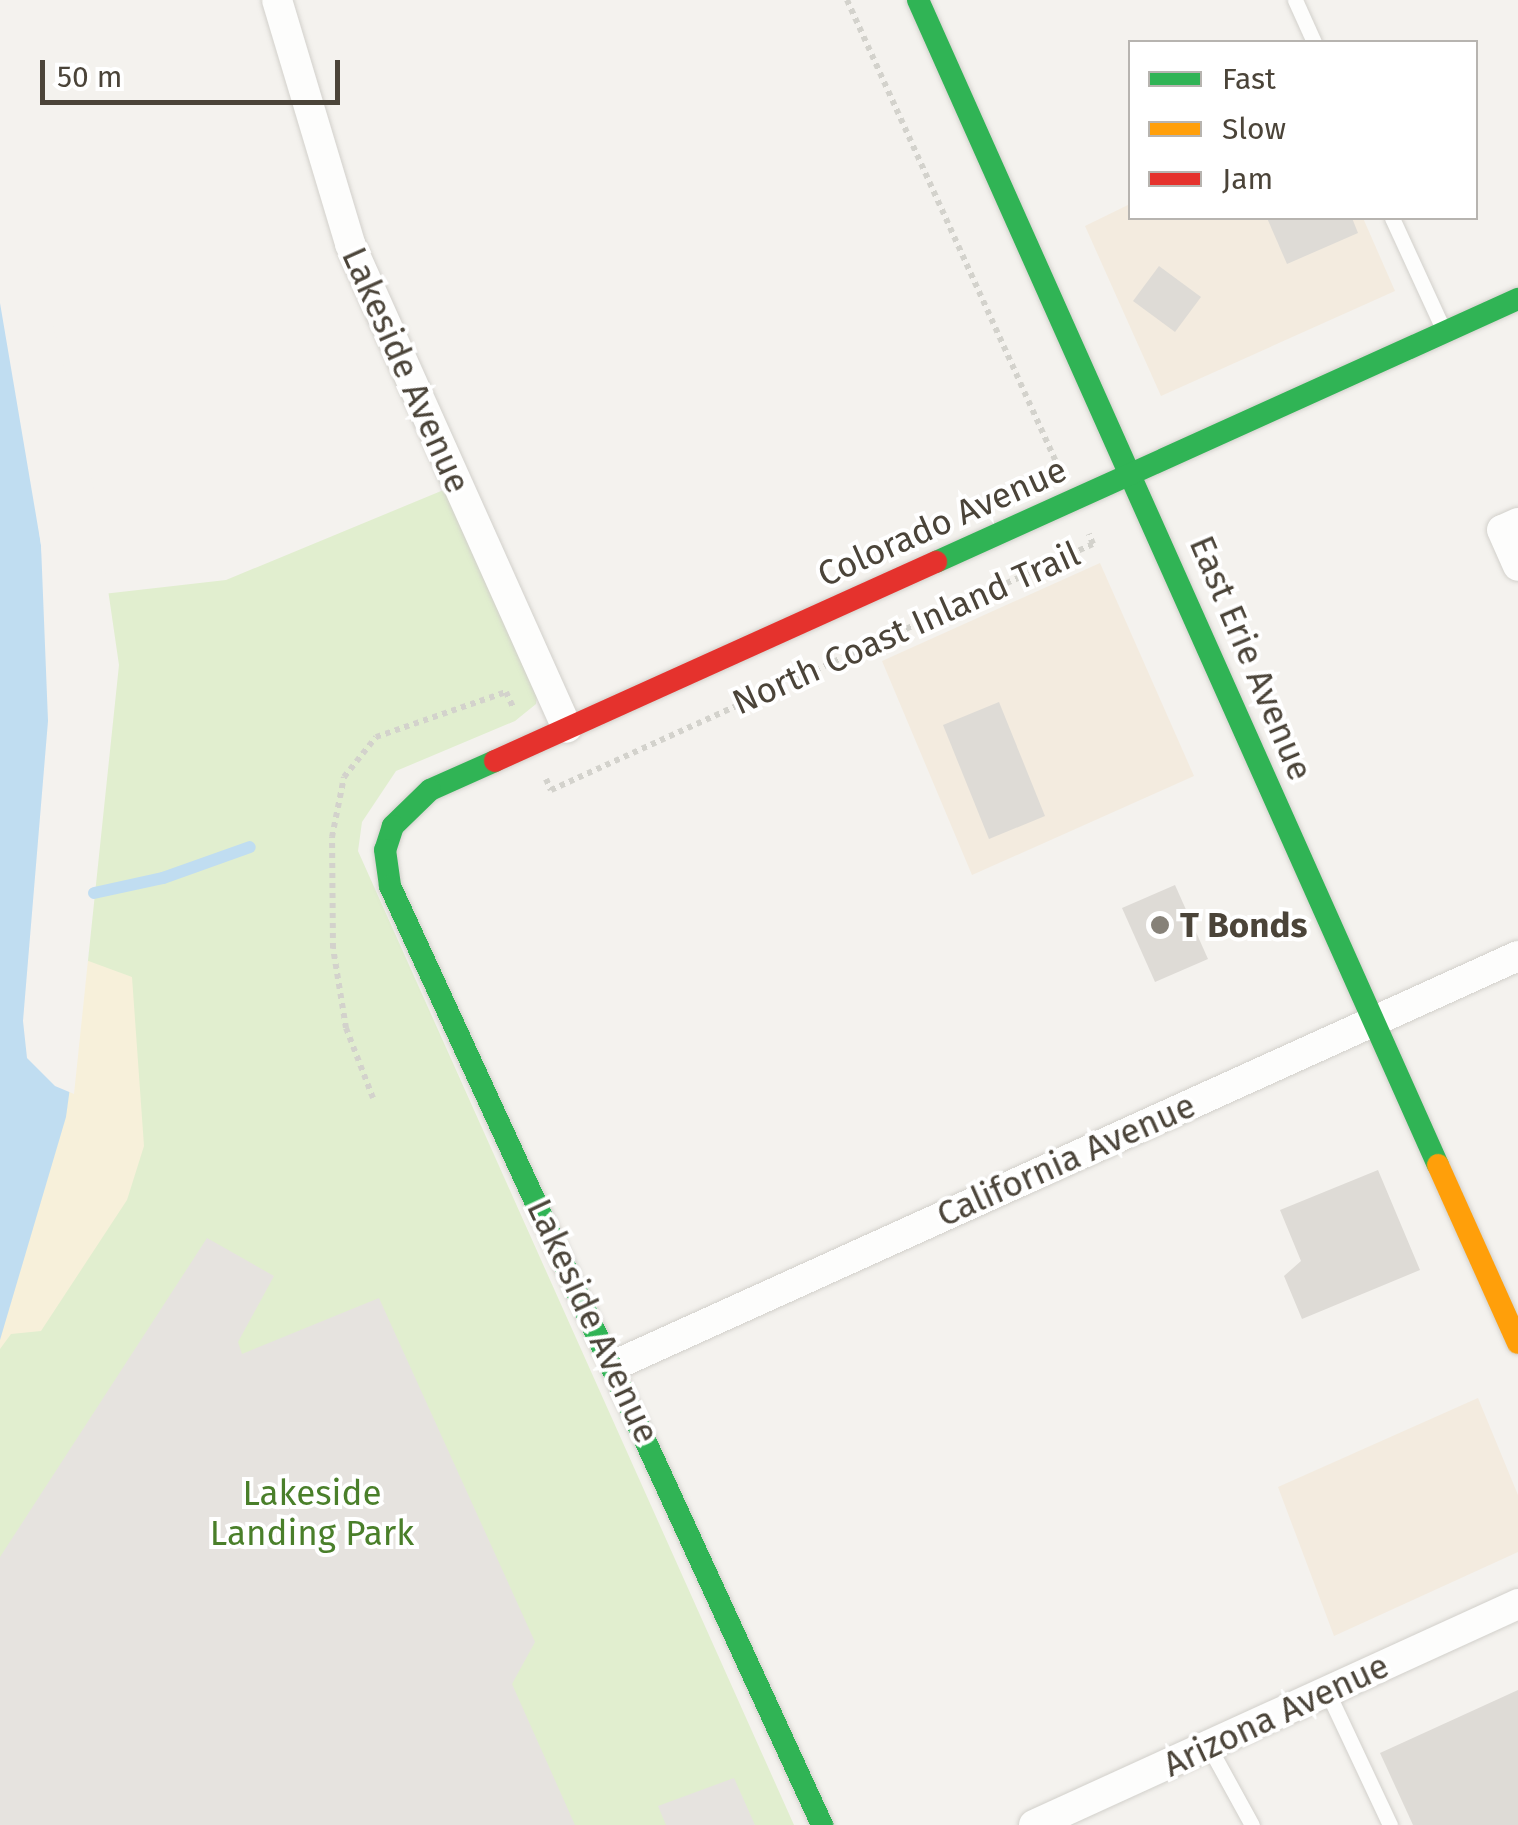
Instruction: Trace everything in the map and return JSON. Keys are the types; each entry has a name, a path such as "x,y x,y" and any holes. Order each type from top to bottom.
{"street":[{"name":"Lakeside Avenue","path":"278,0 350,244 567,728"},
{"name":"East Erie Avenue","path":"918,0 1133,476 1370,1022 1518,1343"},
{"name":"Colorado Avenue","path":"400,816 430,790 1518,300"},
{"path":"1510,526 1518,566"},
{"name":"Lakeside Avenue","path":"400,816 385,850 390,886 615,1366 822,1825"},
{"name":"California Avenue","path":"615,1366 1518,956"},
{"name":"Arizona Avenue","path":"1034,1825 1518,1604"}],"lane":[{"path":"1295,0 1313,40"},
{"path":"1393,220 1444,333"},
{"path":"1327,1691 1390,1825"},
{"path":"1208,1746 1252,1825"}],"path":[{"name":"North Coast Inland Trail","path":"529,745 551,790 1093,544 848,0"}],"shaded area":[{"path":"1128,205 1128,220 1364,220 1395,291 1161,396 1085,226"},
{"path":"1100,563 1194,776 972,875 882,661"},
{"path":"207,1238 274,1276 238,1342 242,1354 379,1298 535,1642 512,1684 575,1825 0,1825 0,1557"},
{"path":"1478,1398 1518,1495 1518,1552 1334,1636 1278,1487"},
{"path":"734,1778 755,1825 666,1825 658,1806"}],"green space":[{"name":"Lakeside Landing Park","path":"446,489 537,693 536,704 515,721 396,771 362,822 358,851 794,1825 0,1825 0,1340 103,594 226,580"}],"sand":[{"path":"26,938 132,977 144,1146 127,1200 41,1331 11,1334 0,1349 0,992"}],"water":[{"path":"0,202 89,948 66,1117 0,1340"}],"pier":[{"path":"0,197 20,254 36,263 89,459 119,665 74,1094 55,1086 27,1058 23,1021 48,721 41,545 0,303"}],"building":[{"path":"1268,220 1353,220 1358,233 1287,264"},
{"path":"1159,266 1201,297 1175,332 1133,301"},
{"path":"999,702 1045,816 989,839 943,725"},
{"path":"1175,885 1208,959 1155,982 1122,908"},
{"path":"1378,1170 1420,1270 1302,1319 1284,1276 1301,1261 1280,1210"},
{"path":"1518,1690 1518,1825 1413,1825 1380,1753"}],"waterway":[{"path":"94,893 163,878 250,847"}],"traffic: fast":[{"path":"918,0 1438,1165"},
{"path":"936,562 1518,299"},
{"path":"495,761 430,790 393,826 385,850 390,886 822,1825"}],"traffic: slow":[{"path":"1438,1165 1518,1343"}],"traffic: jam":[{"path":"495,761 936,562"}],"place":[{"name":"T Bonds","path":"1160,925"}]}
